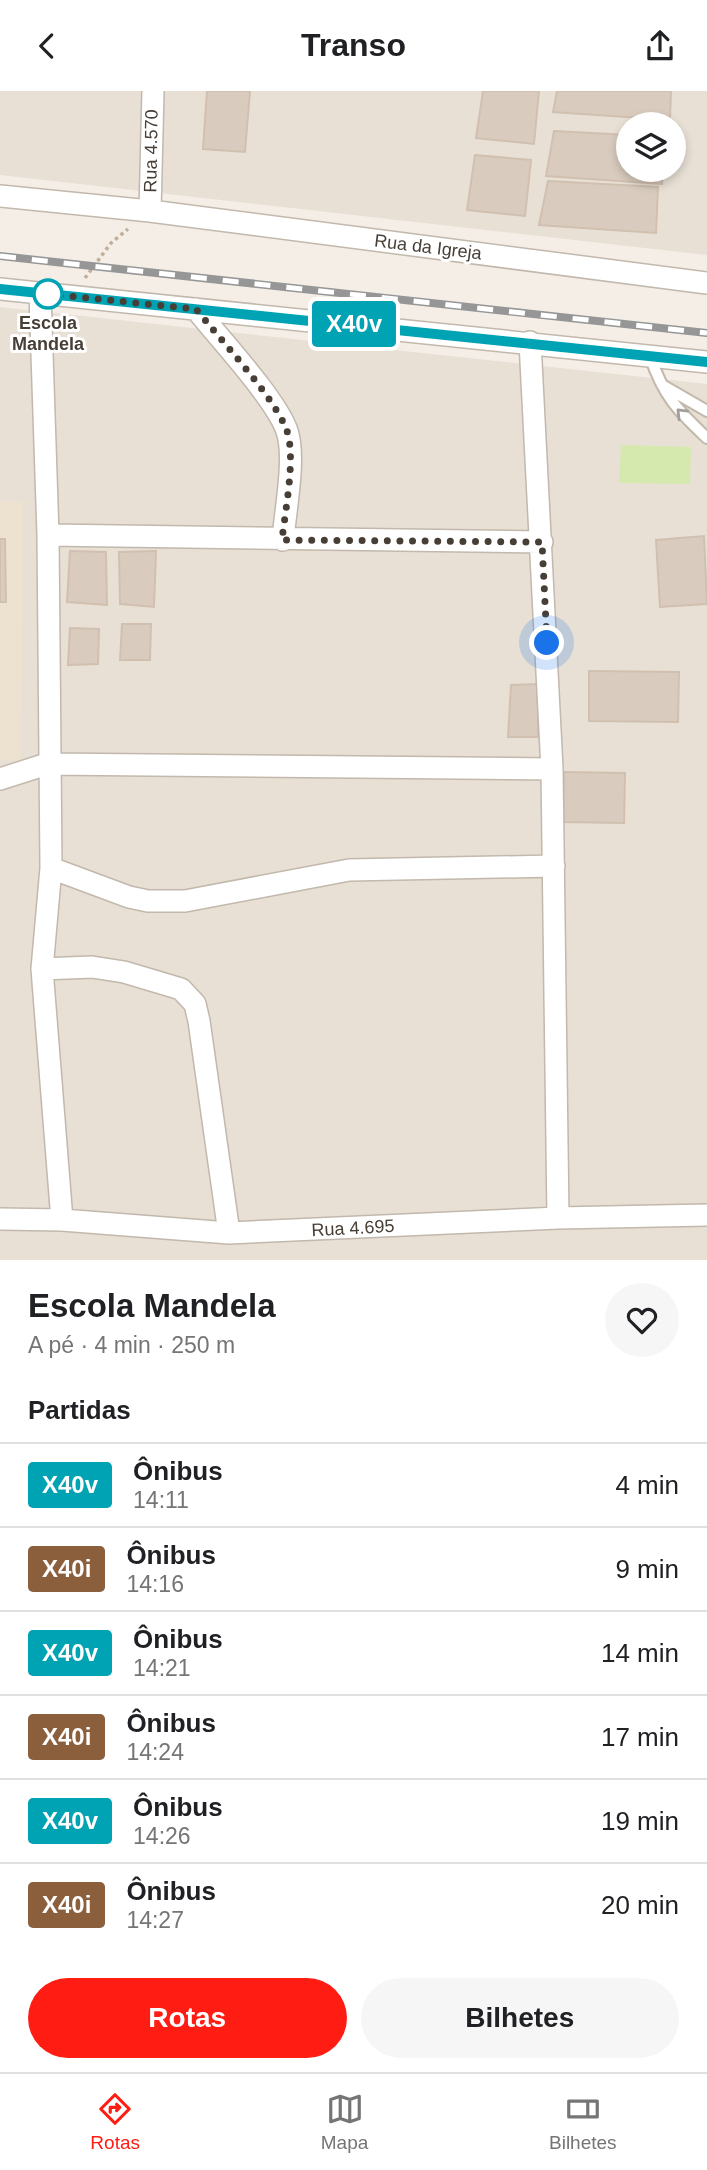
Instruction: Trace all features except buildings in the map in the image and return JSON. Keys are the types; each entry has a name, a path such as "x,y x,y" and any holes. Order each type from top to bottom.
{"street":[{"name":"Rua 4.570","path":"150,211 153,91"},
{"name":"Rua da Igreja","path":"0,196 150,211 707,283"},
{"path":"0,289 707,362"},
{"path":"40,293 47,535 47,764 51,868 42,969 62,1220"},
{"path":"196,309 276,410 287,432 289,452 282,540"},
{"path":"530,342 552,769 558,1218"},
{"path":"47,535 542,542"},
{"path":"0,779 47,764 552,769"},
{"path":"51,868 129,897 148,901 185,901 349,870 554,866"},
{"path":"42,969 92,967 124,972 181,989 189,994 199,1021 229,1233"},
{"name":"Rua 4.695","path":"0,1219 62,1220 229,1233 558,1218 707,1215"}],"lane":[{"path":"650,356 659,384 674,408 707,438"},
{"path":"659,384 707,411"}],"path":[{"path":"84,279 111,243 150,211"}],"shaded area":[{"path":"0,91 707,91 707,255 0,175"},
{"path":"0,307 707,384 707,1260 0,1260"},
{"path":"0,501 23,502 20,761 0,760"}],"green space":[{"path":"621,445 691,447 690,484 619,483"}],"railway":[{"path":"0,256 707,333"}],"bus line":[{"name":"X40v","path":"0,289 707,362"}],"place":[{"name":"Escola Mandela","path":"48,294"}],"route":[{"path":"48,294 196,309 276,410 287,432 289,452 282,540 542,542 547,643"}]}
